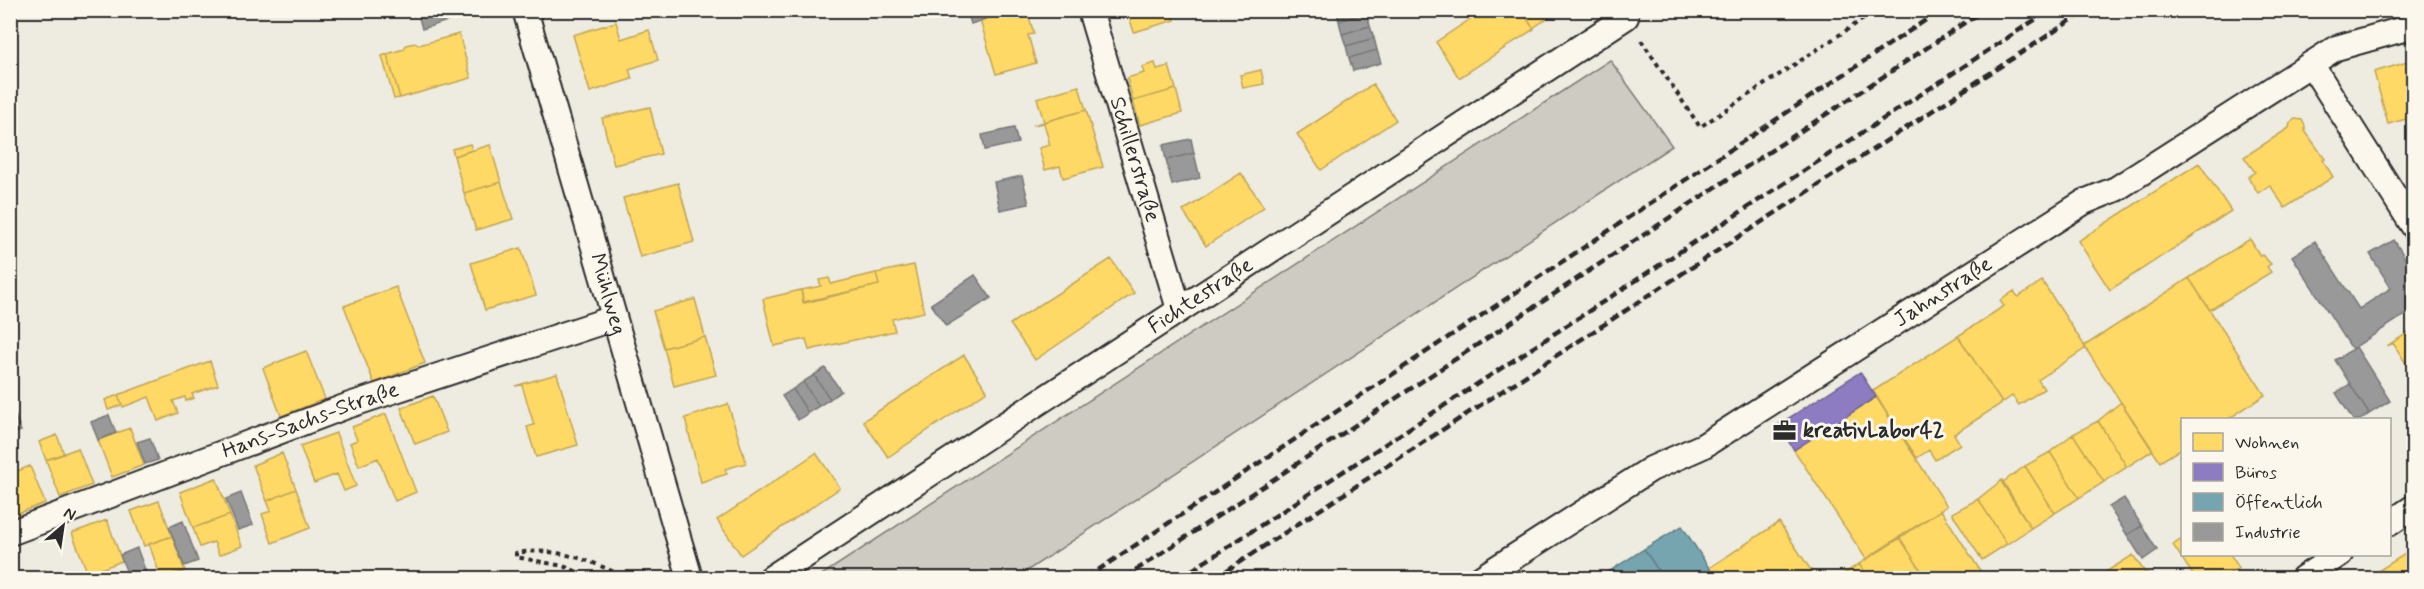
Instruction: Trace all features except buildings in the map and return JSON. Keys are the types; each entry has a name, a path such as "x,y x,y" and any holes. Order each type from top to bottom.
{"street":[{"name":"Mühlweg","path":"525,10 690,579"},
{"name":"Schillerstraße","path":"1090,10 1179,309"},
{"name":"Fichtestraße","path":"771,579 1624,14"},
{"name":"Jahnstraße","path":"1481,579 1651,469 1703,446 2084,202 2116,189 2336,48 2414,26"},
{"path":"2311,63 2414,227"},
{"name":"Hans-Sachs-Straße","path":"10,533 347,406 614,318"},
{"path":"2391,522 2414,507"},
{"path":"2303,579 2338,556"}],"path":[{"path":"1624,14 1700,127 1877,10"},
{"path":"593,579 563,566 516,557 516,553 536,550 559,552 593,562 627,579"}],"shaded area":[{"path":"1610,60 1672,146 1016,578 817,578"}],"railway":[{"path":"1086,578 1941,10"},
{"path":"1124,578 1984,10"},
{"path":"1180,578 2050,10"},
{"path":"1215,578 2087,10"}],"place":[{"name":"kreativLabor42","path":"1785,431"}]}
